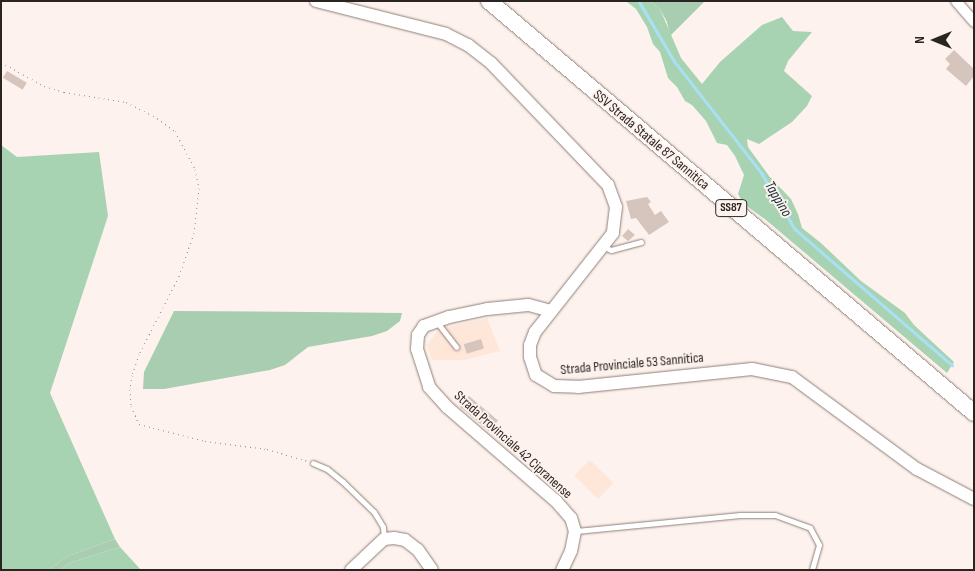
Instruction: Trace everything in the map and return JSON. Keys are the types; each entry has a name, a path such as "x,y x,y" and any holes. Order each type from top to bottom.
{"main road":[{"name":"SSV Strada Statale 87 Sannitica","path":"489,1 974,414"}],"street":[{"name":"Strada Provinciale 53 Sannitica","path":"316,1 446,34 468,45 491,63 608,185 616,207 613,233 604,247 535,332 530,345 530,357 536,375 554,386 578,387 752,369 792,378 916,469 974,499"},
{"path":"956,1 974,22"},
{"name":"Strada Provinciale 42 Cipranense","path":"551,311 528,305 487,309 436,321 424,326 418,335 417,349 429,387 447,407 556,501 571,518 575,531"},
{"path":"562,570 571,551 575,531"},
{"path":"351,570 384,539 405,540 418,550 432,570"}],"lane":[{"path":"604,247 611,250 641,242"},
{"path":"436,321 456,347"},
{"path":"313,463 327,469 374,512 383,527 384,539"},
{"path":"575,531 740,515 776,515 810,528 819,545 812,570"}],"path":[{"path":"1,62 44,86 64,92 126,102 157,118 175,131 195,169 199,188 194,233 179,276 139,354 132,375 130,389 131,406 139,424 206,441 268,449 313,463"}],"shaded area":[{"path":"487,318 500,351 464,360 432,360 427,345 439,329"},
{"path":"590,460 613,483 598,499 574,476"}],"green space":[{"path":"626,1 650,1 660,9 681,58 702,84 720,62 762,25 782,17 793,31 812,32 788,61 784,71 812,96 807,106 792,122 759,144 747,139 748,147 769,176 791,199 802,228 821,243 861,281 905,313 914,325 954,362 947,373 766,220 744,204 738,194 744,175 735,156 727,145 717,143 706,121 692,105 685,101 677,87 668,78 660,52 653,44 647,27 636,9"},
{"path":"650,1 705,1 670,36 667,22 660,9"},
{"path":"1,145 17,157 99,152 108,216 50,393 115,539 66,557 49,570 1,570"},
{"path":"174,311 402,313 400,321 387,331 372,336 308,347 285,365 270,370 164,389 143,389 144,372"},
{"path":"115,539 120,547 69,563 60,570 49,570 66,557"},
{"path":"120,547 141,570 60,570 69,563"}],"building":[{"path":"954,50 974,69 974,76 966,86 946,69 950,64 945,59"},
{"path":"7,71 27,83 23,90 3,78"},
{"path":"647,197 651,202 648,204 655,215 661,211 669,222 649,235 636,218 631,219 626,201"},
{"path":"628,229 635,235 628,241 622,236"},
{"path":"481,339 484,349 467,354 464,344"},
{"path":"469,396 498,420 489,431 460,407"}],"waterway":[{"name":"Tappino","path":"639,1 675,62 761,172 795,229 952,365"}]}
